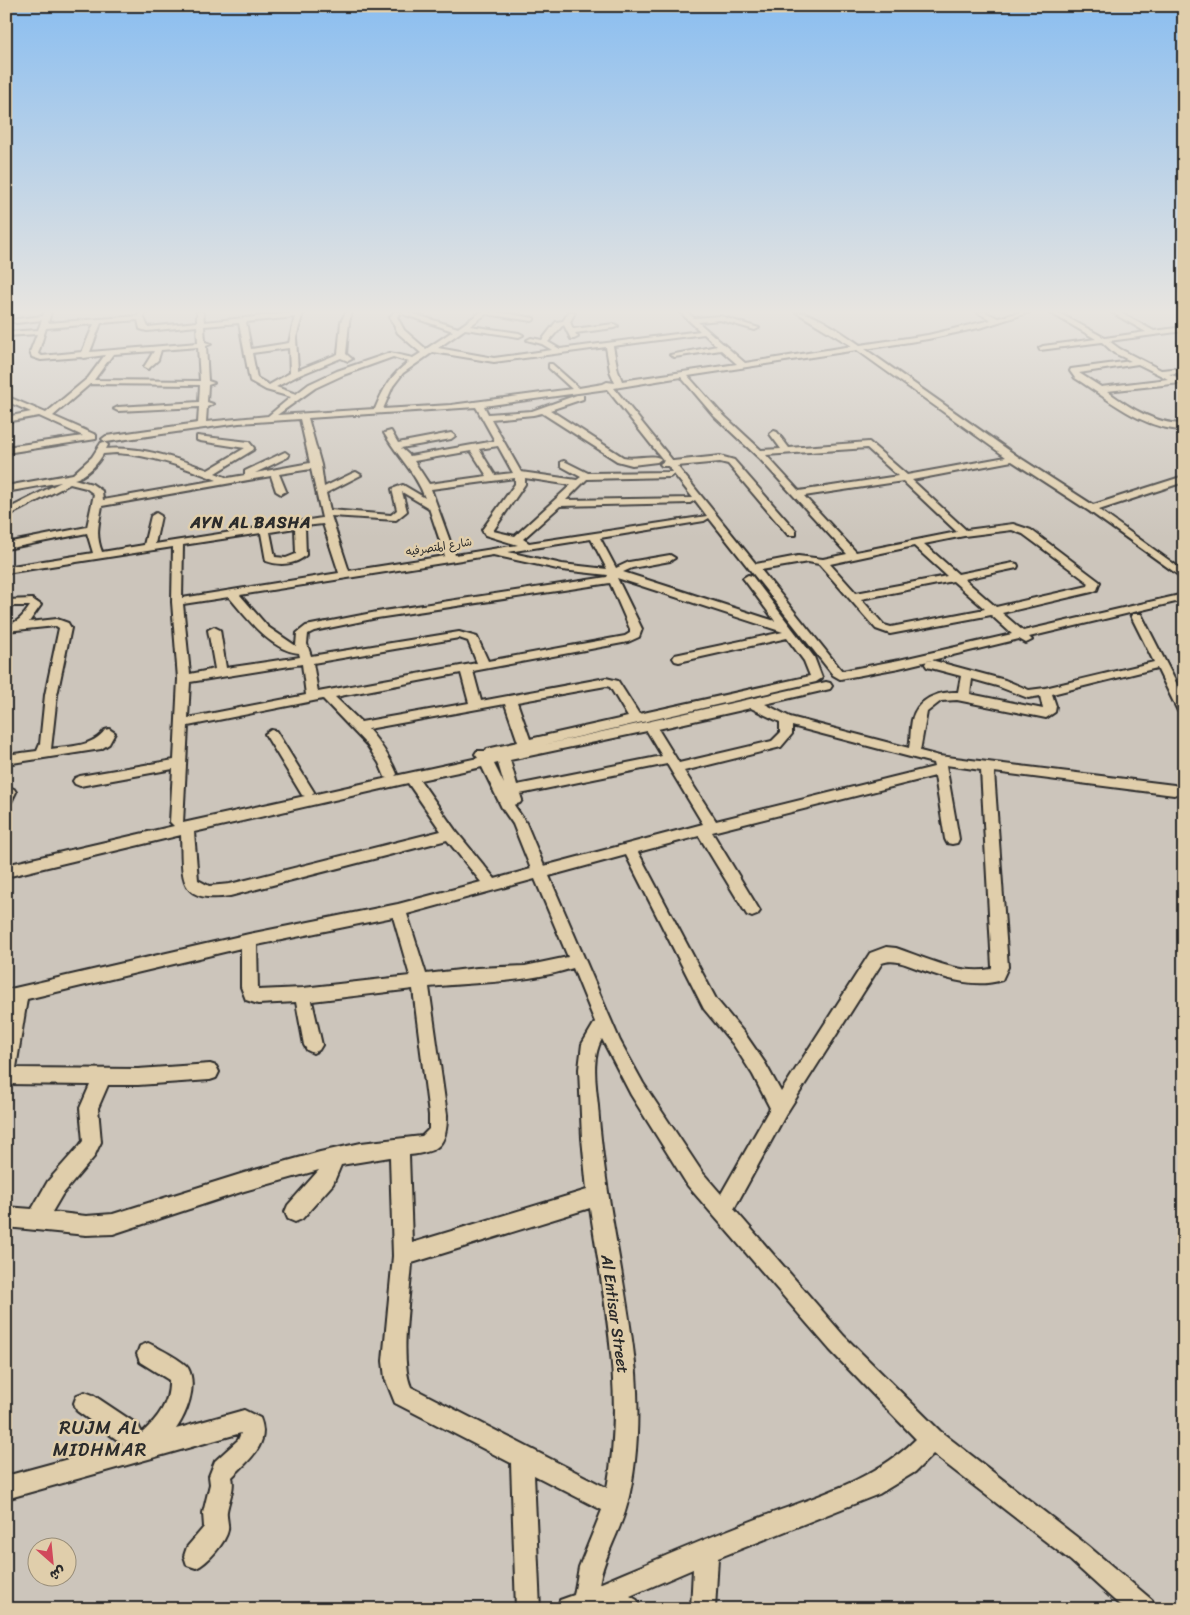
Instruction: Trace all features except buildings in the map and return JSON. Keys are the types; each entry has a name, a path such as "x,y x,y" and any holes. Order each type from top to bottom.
{"street":[{"path":"6,420 45,414 81,387"},
{"path":"206,422 207,387"},
{"path":"272,415 313,387"},
{"path":"379,410 388,387"},
{"path":"206,422 468,404 593,387"},
{"path":"6,451 206,422 272,415 479,405 599,387"},
{"path":"486,418 513,416 544,410 605,387"},
{"path":"609,387 663,462 753,568 839,677"},
{"path":"694,387 854,556"},
{"path":"917,387 1014,458 1092,509 1184,574"},
{"path":"1096,387 1155,424 1173,428 1184,427"},
{"path":"1100,390 1126,387"},
{"path":"269,388 299,397"},
{"path":"6,398 97,437"},
{"path":"118,409 206,404"},
{"path":"479,405 520,475 520,484 487,530 489,533 521,542 556,503 586,476"},
{"path":"544,410 620,459 632,462 663,462 720,458 731,462 792,533"},
{"path":"303,416 322,491 326,516 345,575"},
{"path":"388,433 426,487 431,506 451,558"},
{"path":"774,434 787,451"},
{"path":"396,446 451,436"},
{"path":"97,437 96,447 100,451 127,450 231,480 285,455"},
{"path":"200,438 246,444 250,448 209,473"},
{"path":"408,459 501,442"},
{"path":"758,453 870,445 964,533"},
{"path":"473,447 493,479"},
{"path":"6,514 73,478 96,460 100,451"},
{"path":"797,494 905,478 1014,458"},
{"path":"663,462 670,474 810,660 819,680"},
{"path":"564,464 586,476 670,474"},
{"path":"99,504 316,466"},
{"path":"274,472 281,491"},
{"path":"322,491 356,475"},
{"path":"426,487 520,475 578,483"},
{"path":"6,489 73,478 95,489 99,493 99,504 90,529 92,543 98,554"},
{"path":"1092,509 1184,479"},
{"path":"6,570 98,554 265,530 300,524 326,516 393,518 402,511 398,489 403,488 431,506"},
{"path":"556,503 690,500"},
{"path":"149,547 156,516"},
{"name":"شارع المتصرفيه","path":"177,602 451,558 521,542 594,536 704,518"},
{"path":"265,530 270,559 275,561 285,560 302,555 300,524"},
{"path":"753,568 811,558 823,562 880,627 890,631 994,612 1088,590 1093,588 1095,582 1023,530 1008,527 964,533 918,544 823,562"},
{"path":"6,546 90,529"},
{"path":"183,723 633,637 637,632 636,629 594,536"},
{"path":"178,543 177,602 184,679 180,763 182,825 191,882 204,892 230,890 450,834"},
{"path":"918,544 1024,638"},
{"path":"488,551 613,577 788,631"},
{"path":"390,774 382,756 358,728 320,696 301,644 303,633 310,628 324,624 613,577 629,565 670,558"},
{"path":"855,597 1013,566"},
{"path":"232,593 272,635 292,650 305,655"},
{"path":"819,680 822,671 839,677 931,664 1184,597"},
{"path":"6,604 32,602 36,605 27,618 12,627 6,634"},
{"path":"839,677 1137,616 1184,604"},
{"path":"1137,616 1159,664 1184,711"},
{"path":"12,627 57,622 64,625 65,628 51,695 46,744 42,754"},
{"path":"214,630 221,672"},
{"path":"679,658 788,631"},
{"path":"184,679 305,655 459,636 473,639 484,666"},
{"path":"931,664 1028,694 1045,692 1159,664"},
{"path":"466,669 476,705"},
{"path":"963,696 967,674"},
{"path":"6,871 307,792 390,774 651,727 754,704 819,680"},
{"path":"502,754 525,744 819,680"},
{"path":"358,728 476,705 611,683 636,720"},
{"path":"913,752 919,736 918,718 928,703 945,695 963,696 1046,714 1050,712 1050,706 1045,692"},
{"path":"510,700 525,744"},
{"path":"754,704 786,720 913,752 939,765"},
{"path":"512,791 776,744 786,734 786,720"},
{"path":"651,727 673,763 752,911"},
{"path":"6,760 96,746 104,741 109,733"},
{"path":"271,734 307,792"},
{"path":"502,754 519,823"},
{"path":"6,862 411,777 484,757"},
{"path":"484,757 509,808 519,823 578,960 603,1024 637,1089 676,1150 722,1211 837,1343 932,1439 1080,1553 1143,1609"},
{"path":"80,781 180,763"},
{"path":"939,765 952,839"},
{"path":"210,1072 138,1077 6,1076 13,995 249,940 398,910 449,895 493,886 707,829 902,781 939,765 987,765 1174,790"},
{"path":"722,1211 780,1108 876,958 886,954 896,955 967,977 988,978 996,975 1000,967 987,765"},
{"path":"411,777 450,834 493,886"},
{"path":"630,850 710,1004 739,1039 759,1069 780,1108"},
{"path":"6,1217 98,1227 113,1224 235,1185 335,1158 361,1152 427,1144 438,1132 440,1124 420,982 398,910"},
{"path":"249,940 249,987 252,995 264,997 303,995 477,975 525,973 553,968 578,960"},
{"path":"303,995 313,1045"},
{"name":"Al Entisar Street","path":"586,1602 584,1593 587,1579 604,1538 615,1504 624,1460 625,1386 623,1355 614,1291 596,1197 591,1156 588,1060 590,1046 595,1034 603,1024"},
{"path":"37,1219 55,1188 87,1151 92,1142 89,1108 103,1076"},
{"path":"399,1148 403,1256 394,1361 396,1378 403,1395 615,1504"},
{"path":"295,1212 326,1177 335,1158"},
{"path":"403,1256 596,1197"},
{"path":"139,1451 158,1435 168,1421 176,1408 182,1390 180,1374 148,1354"},
{"path":"85,1403 130,1433 139,1451"},
{"path":"6,1488 244,1421 252,1426 252,1438 246,1448 223,1469 220,1476 222,1490 215,1512 216,1531 196,1556"},
{"path":"586,1602 706,1550 871,1486 907,1464 932,1439"},
{"path":"522,1457 528,1609"},
{"path":"703,1609 706,1550"},
{"path":"586,1602 628,1609"}],"district":[{"name":"AYN AL BASHA","path":"251,522"},
{"name":"RUJM AL MIDHMAR","path":"100,1438"}]}
